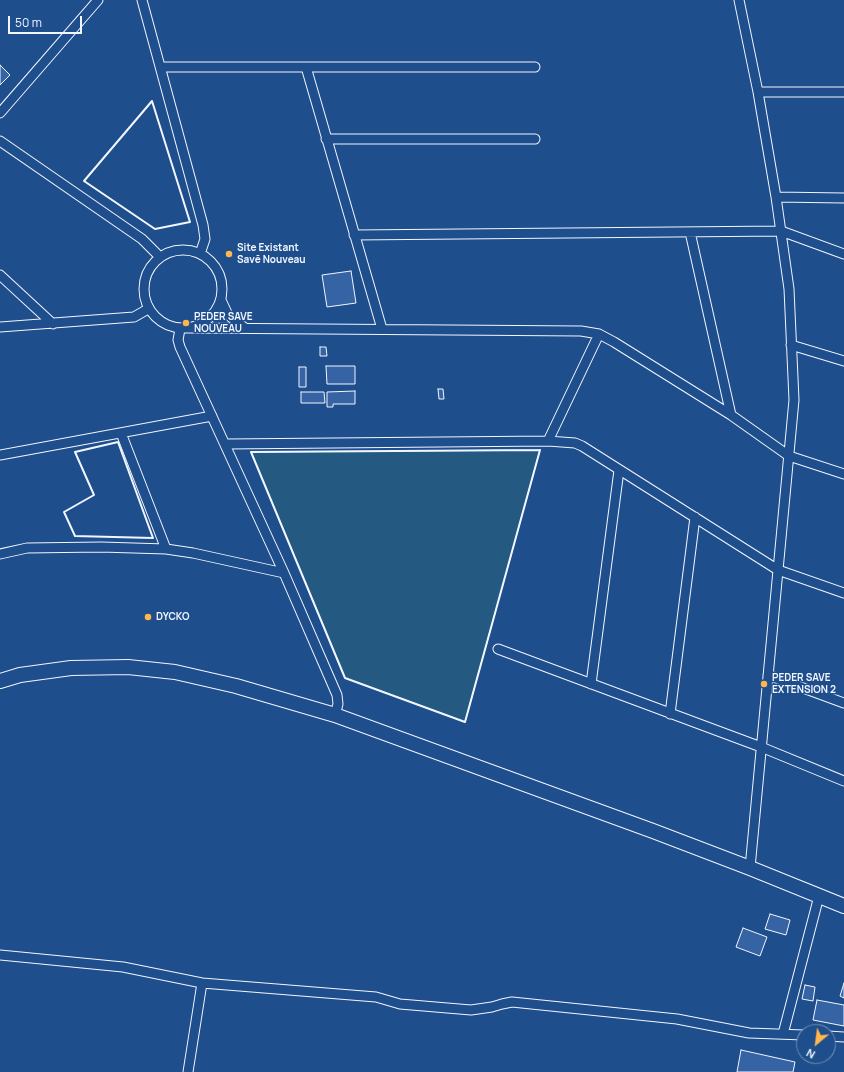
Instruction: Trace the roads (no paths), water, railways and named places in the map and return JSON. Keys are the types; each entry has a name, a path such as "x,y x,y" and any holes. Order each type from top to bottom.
{"main road":[{"path":"0,681 20,675 71,668 101,666 148,668 198,676 335,715 653,830 844,906"}],"street":[{"path":"0,113 98,0"},
{"path":"142,0 204,232 205,239 200,254"},
{"path":"739,0 758,92 776,196 789,289 794,400 750,868"},
{"path":"161,67 535,67"},
{"path":"306,67 382,329"},
{"path":"758,92 844,92"},
{"path":"326,139 535,139"},
{"path":"0,141 142,239 160,257"},
{"path":"776,196 844,198"},
{"path":"354,235 781,231 844,254"},
{"path":"690,232 731,415"},
{"path":"335,715 338,704 337,695 284,573 178,340 184,329 202,324 218,307 221,300 222,285 217,270 207,258 200,254 185,250 170,252 160,257 151,265 144,279 143,294 148,309 165,325 184,329 245,328 581,331 599,334 731,415 789,456 844,474"},
{"path":"0,275 52,324"},
{"path":"221,300 228,315 245,328"},
{"path":"0,327 134,317 148,309"},
{"path":"548,441 599,334"},
{"path":"791,345 844,361"},
{"path":"0,455 212,416"},
{"path":"121,433 166,549"},
{"path":"226,444 548,441 575,443 778,570 844,593"},
{"path":"591,684 619,470"},
{"path":"670,714 695,518"},
{"path":"0,554 27,548 101,547 166,549 194,553 284,573"},
{"path":"498,649 762,747 844,781"},
{"path":"768,675 844,703"},
{"path":"783,1034 818,896"},
{"path":"0,955 123,967 202,983 376,997 400,1004 471,1010 512,1002 677,1019 749,1033 796,1035"},
{"path":"188,1072 202,983"}],"place":[{"name":"Site Existant Savē Nouveau","path":"229,254"},
{"name":"PEDER SAVE NOUVEAU","path":"186,323"},
{"name":"DYCKO","path":"148,617"},
{"name":"PEDER SAVE EXTENSION 2","path":"764,684"}]}
